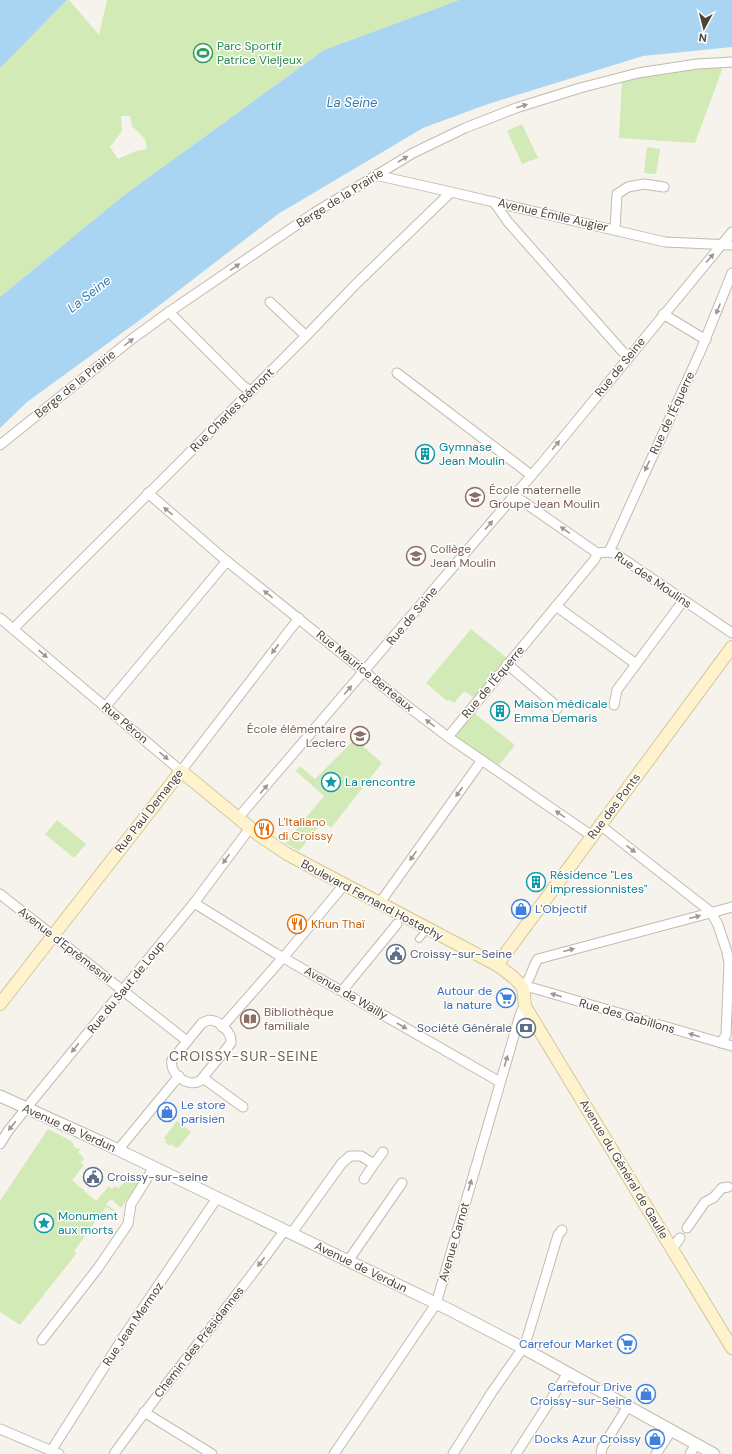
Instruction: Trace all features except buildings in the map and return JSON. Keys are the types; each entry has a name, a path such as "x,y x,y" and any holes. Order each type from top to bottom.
{"main road":[{"name":"Rue des Ponts","path":"497,965 732,646"},
{"name":"Rue Péron","path":"181,770 250,828"},
{"name":"Rue Paul Demange","path":"0,1004 181,770"},
{"name":"Boulevard Fernand Hostachy","path":"250,828 287,854 379,904 497,965 523,987"},
{"name":"Avenue du Général de Gaulle","path":"523,987 526,1008 732,1348"}],"street":[{"name":"Berge de la Prairie","path":"0,445 126,344 169,312 314,213 412,153 465,128 516,108 580,88 638,73 697,64 732,62"},
{"name":"Avenue Émile Augier","path":"375,175 615,229 665,242 732,245"},
{"path":"615,229 617,194 628,186 644,184 664,187"},
{"name":"Rue Charles Bémont","path":"13,629 306,336 357,283 451,192"},
{"path":"494,202 508,222 628,356"},
{"name":"Rue de Seine","path":"238,818 531,475 732,232"},
{"name":"Rue de l'Équerre","path":"609,552 706,340 732,273"},
{"path":"270,302 306,336"},
{"path":"169,312 244,386 251,391"},
{"path":"663,314 706,340"},
{"path":"397,373 531,475"},
{"name":"Rue Maurice Berteaux","path":"148,493 227,561 364,672 448,737 592,836"},
{"name":"Rue des Moulins","path":"513,496 597,553 609,552 616,554 732,633"},
{"name":"Rue de l'Équerre","path":"448,737 507,664 595,560 597,553"},
{"path":"105,707 227,561"},
{"path":"614,705 617,690 683,601"},
{"path":"556,606 636,664"},
{"name":"Rue Péron","path":"0,618 181,770"},
{"name":"Rue Paul Demange","path":"181,770 298,618"},
{"path":"507,664 558,709"},
{"path":"379,904 482,760"},
{"path":"600,825 711,912 718,925 729,963 726,1035 722,1043"},
{"name":"Rue du Saut de Loup","path":"0,1144 26,1108 194,903 250,828"},
{"path":"222,1027 344,885"},
{"name":"Avenue d'Eprémesnil","path":"0,894 187,1041"},
{"name":"Avenue de Wailly","path":"194,903 283,957 500,1082"},
{"path":"523,987 530,979 534,964 538,959 732,906"},
{"path":"342,991 397,924"},
{"path":"419,939 427,929"},
{"name":"Rue des Gabillons","path":"523,987 533,988 732,1046"},
{"name":"Avenue Carnot","path":"334,1454 436,1304 520,1015 522,1010 526,1008"},
{"path":"206,1021 214,1021 222,1027 229,1034 231,1043 203,1078 196,1083 187,1082 173,1070 172,1062 174,1056 202,1023 206,1021"},
{"path":"118,1150 179,1076"},
{"path":"203,1078 245,1108"},
{"name":"Avenue de Verdun","path":"0,1096 154,1167 436,1304 523,1348 714,1454"},
{"path":"364,1180 383,1152"},
{"name":"Chemin des Présidannes","path":"114,1454 144,1412 342,1163 350,1156 361,1156 374,1164"},
{"path":"42,1340 98,1268 128,1224 131,1204 154,1167"},
{"path":"348,1261 402,1184"},
{"path":"687,1228 704,1202 713,1198 722,1188 728,1187"},
{"name":"Rue Jean Mermoz","path":"55,1452 124,1336 217,1198"},
{"path":"454,1454 492,1392 525,1345 558,1235 562,1230"},
{"path":"672,1250 680,1238"},
{"path":"516,1454 568,1373"},
{"path":"601,1454 602,1448 628,1406"},
{"path":"144,1412 212,1454"},
{"path":"0,1429 55,1452"},
{"path":"656,1454 671,1430"},
{"path":"690,1454 696,1444"}],"green space":[{"path":"67,0 69,0 99,35 107,0 459,0 324,50 123,196 0,297 0,68","holes":["121,116 130,116 132,126 145,139 147,149 136,151 118,159 110,147 122,131"]},
{"path":"723,67 695,143 619,138 622,79 688,69"},
{"path":"522,124 538,158 522,164 507,131"},
{"path":"647,147 660,149 656,174 644,173"},
{"path":"471,629 507,658 474,698 464,691 454,703 449,700 447,701 426,683"},
{"path":"474,713 515,745 499,765 456,737 460,729"},
{"path":"355,739 382,763 331,828 323,821 299,851 285,843 324,796 296,771 300,766 315,779"},
{"path":"57,820 86,844 74,858 45,834"},
{"path":"177,1121 191,1132 178,1148 176,1148 165,1142 166,1140 164,1138"},
{"path":"48,1129 71,1141 74,1145 73,1146 77,1149 81,1148 78,1152 84,1158 81,1163 84,1165 72,1180 96,1201 109,1186 112,1189 115,1186 119,1188 130,1175 139,1182 121,1208 111,1199 106,1204 118,1213 117,1214 106,1207 74,1251 76,1254 20,1325 0,1312 0,1201"}],"water":[{"path":"0,0 67,0 0,68"},
{"name":"La Seine","path":"459,0 732,0 732,47 643,56 488,104 423,128 278,214 148,314 27,402 0,428 0,297 123,196 324,50"}],"place":[{"name":"Parc Sportif Patrice Vieljeux","path":"203,53"},
{"name":"Gymnase Jean Moulin","path":"425,454"},
{"name":"École maternelle Groupe Jean Moulin","path":"475,497"},
{"name":"Collège Jean Moulin","path":"416,556"},
{"name":"Maison médicale Emma Demaris","path":"500,711"},
{"name":"École élémentaire Leclerc","path":"360,736"},
{"name":"La rencontre","path":"331,782"},
{"name":"L'Italiano di Croissy","path":"264,829"},
{"name":"Résidence \"Les impressionnistes\"","path":"536,882"},
{"name":"L'Objectif","path":"521,909"},
{"name":"Khun Thaï","path":"297,924"},
{"name":"Croissy-sur-Seine","path":"396,954"},
{"name":"Autour de la nature","path":"506,998"},
{"name":"Bibliothèque familiale","path":"250,1019"},
{"name":"Société Générale","path":"526,1028"},
{"name":"Le store parisien","path":"167,1112"},
{"name":"Croissy-sur-seine","path":"93,1177"},
{"name":"Monument aux morts","path":"44,1223"},
{"name":"Carrefour Market","path":"627,1344"},
{"name":"Carrefour Drive Croissy-sur-Seine","path":"646,1394"},
{"name":"Docks Azur Croissy","path":"655,1439"}],"district":[{"name":"CROISSY-SUR-SEINE","path":"244,1056"}]}
